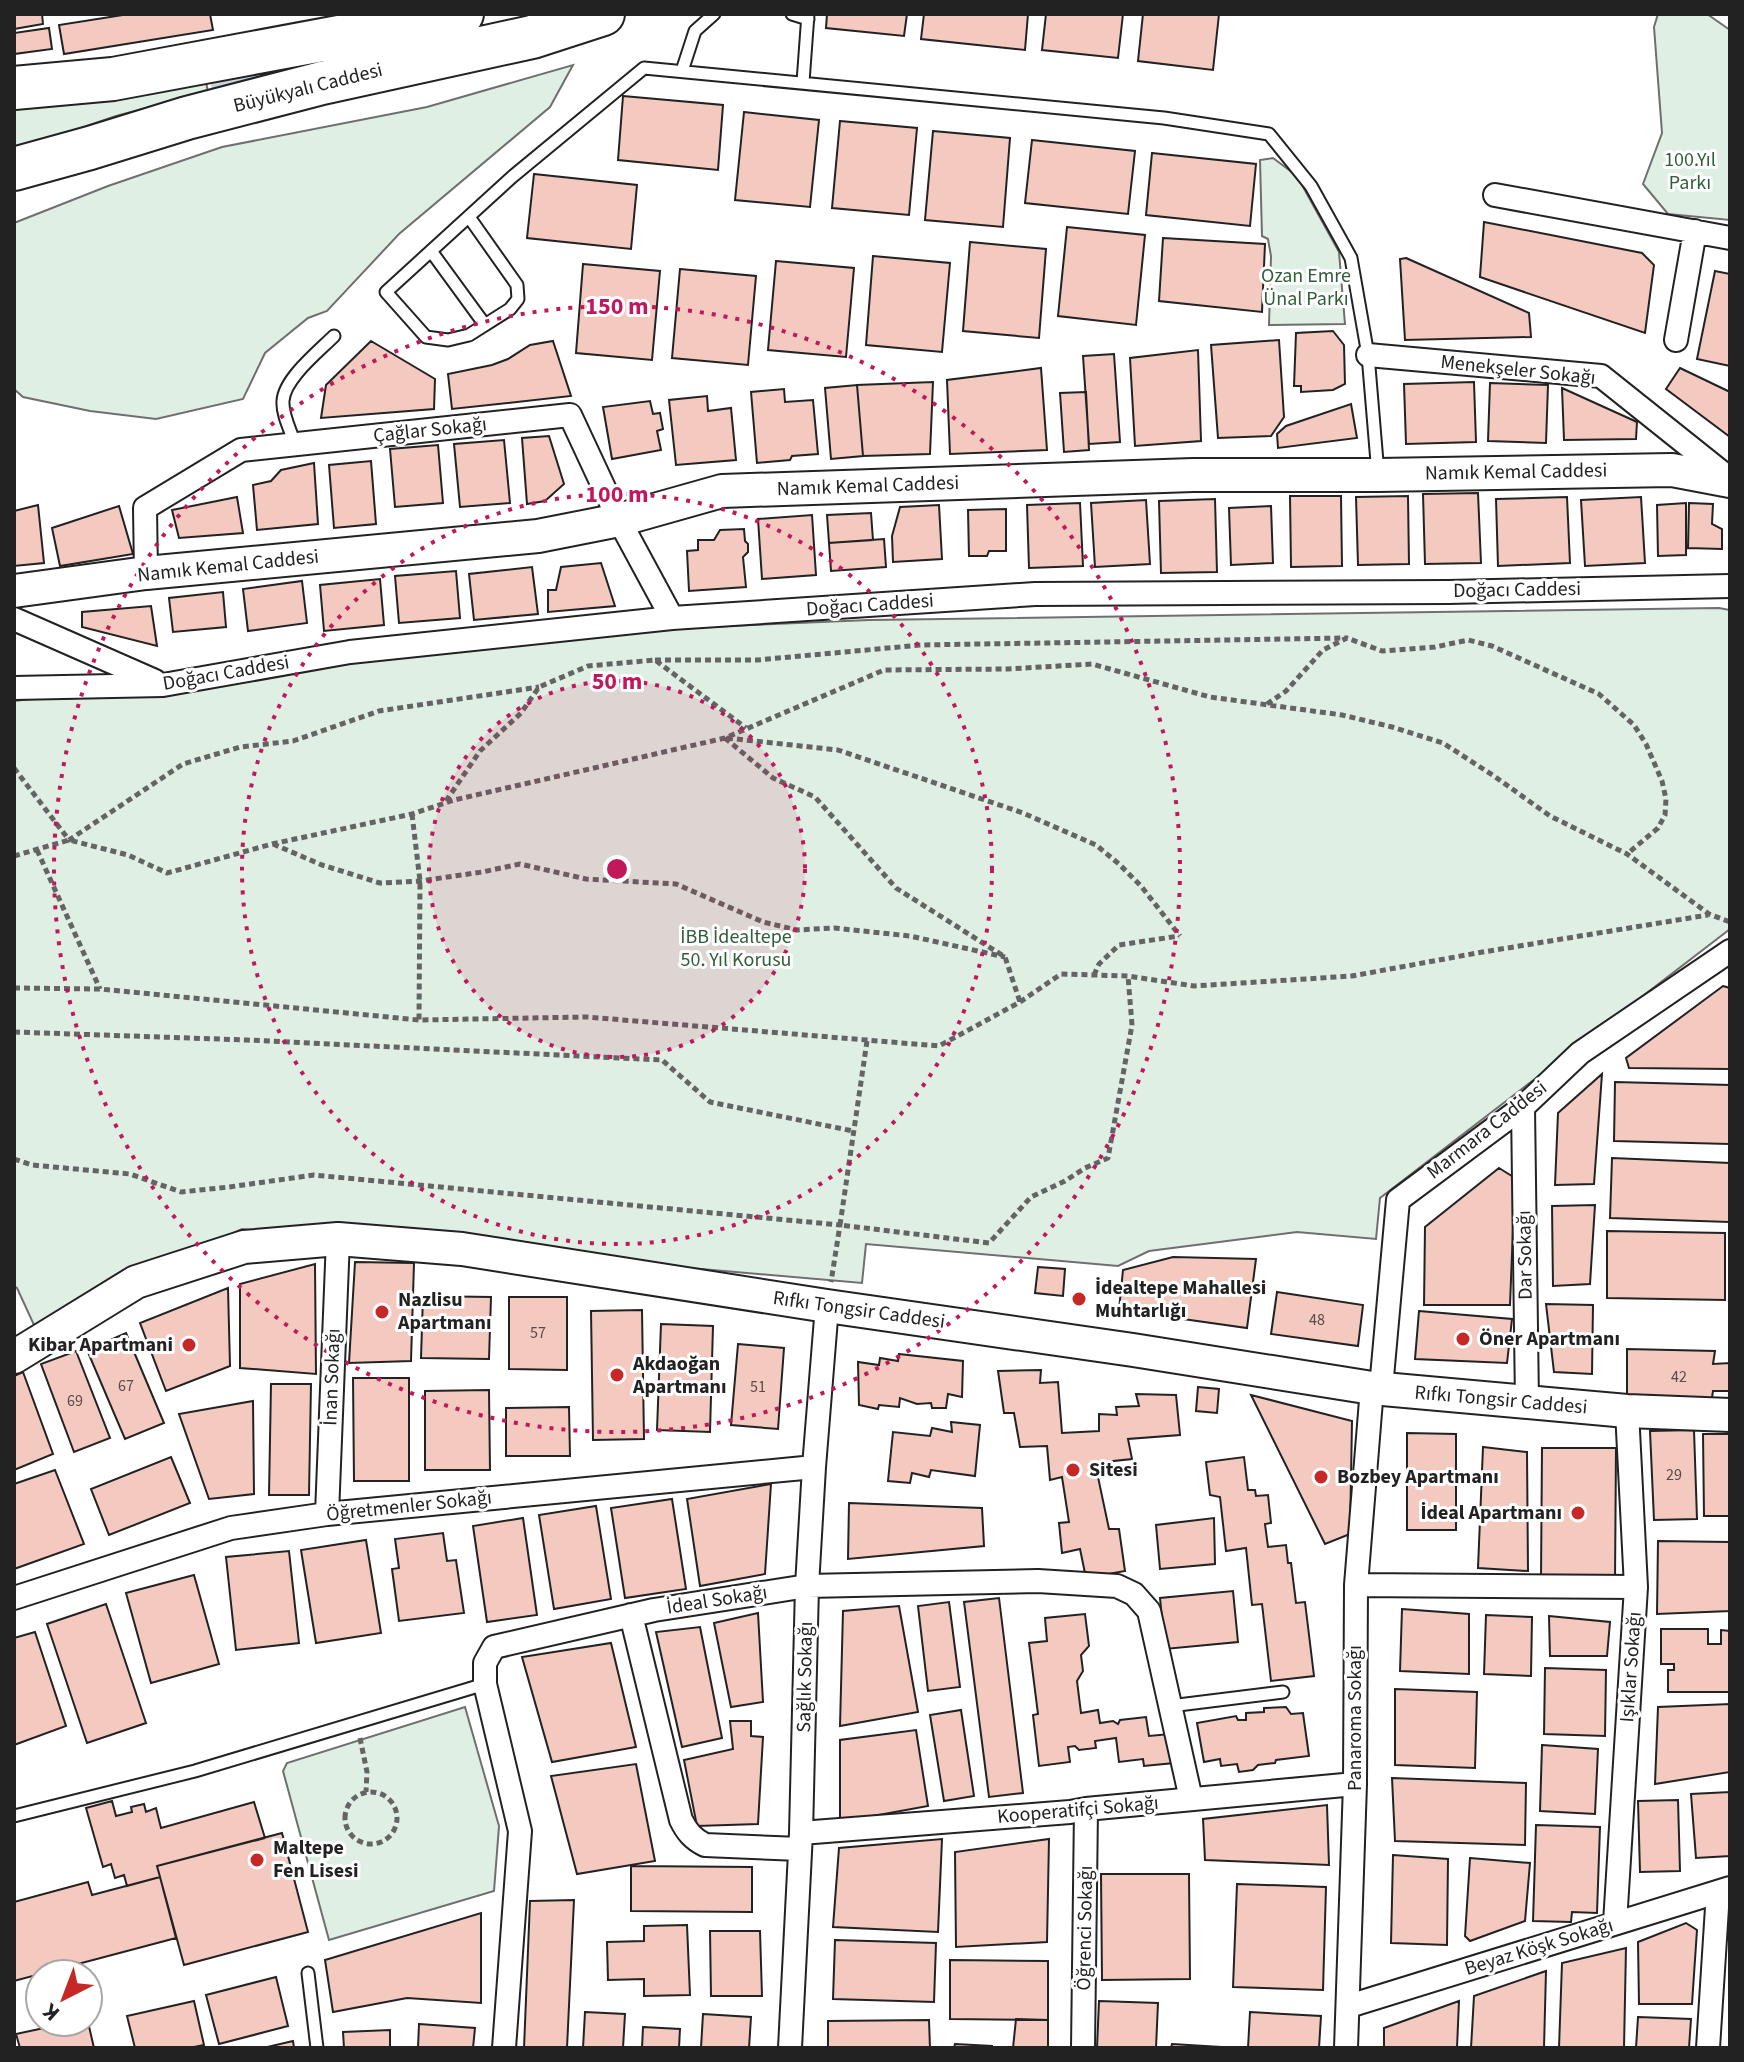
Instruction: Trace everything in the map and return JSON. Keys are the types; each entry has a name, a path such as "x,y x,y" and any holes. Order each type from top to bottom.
{"highway":[{"name":"Büyükyalı Caddesi","path":"14,88 113,79 462,14"},
{"name":"Büyükyalı Caddesi","path":"26,168 187,118 322,83 532,37 603,14"}],"street":[{"path":"1495,195 1730,238"},
{"path":"1676,340 1695,231"},
{"name":"Menekşeler Sokağı","path":"1368,355 1601,376 1730,480"},
{"name":"Çağlar Sokağı","path":"146,573 145,508 241,450 570,415 619,520 672,618"},
{"name":"Namık Kemal Caddesi","path":"14,591 146,573 538,536 619,520 722,491 1193,475 1672,470 1730,480"},
{"name":"Doğacı Caddesi","path":"14,688 163,685 350,652 672,618 1035,594 1433,592 1730,586"},
{"path":"14,619 163,685"},
{"name":"Marmara Caddesi","path":"1377,1388 1398,1200 1523,1107 1580,1053 1730,951"},
{"name":"Dar Sokağı","path":"1523,1107 1527,1403"},
{"name":"Rıfkı Tongsir Caddesi","path":"14,1357 136,1282 244,1247 338,1239 462,1249 1377,1388 1627,1411 1730,1415"},
{"name":"İnan Sokağı","path":"327,1514 338,1239"},
{"name":"Sağlık Sokağı","path":"790,2048 807,1586 827,1306"},
{"name":"Panaroma Sokağı","path":"1346,2048 1355,1784 1356,1585 1377,1388"},
{"name":"Işıklar Sokağı","path":"1615,1923 1636,1587 1627,1411"},
{"name":"Öğretmenler Sokağı","path":"14,1598 231,1528 327,1514 814,1467"},
{"name":"İdeal Sokağı","path":"504,2048 520,1831 485,1684 485,1663 494,1647 654,1610 807,1586 1038,1581 1117,1586 1134,1594 1149,1611 1191,1799"},
{"path":"1356,1585 1636,1587"},
{"name":"Kooperatifçi Sokağı","path":"631,1615 681,1820 693,1838 705,1845 800,1841 1086,1809 1355,1784"},
{"name":"Öğrenci Sokağı","path":"1083,2048 1086,1809"},
{"path":"1708,2048 1724,1890"},
{"name":"Beyaz Köşk Sokağı","path":"1349,2006 1724,1890"}],"lane":[{"path":"682,71 695,31 714,14"},
{"path":"792,14 808,16 803,82"},
{"path":"469,217 517,285 519,293 515,305 469,335 448,340 426,337 386,292 512,177 644,68 1164,118 1269,134 1311,186 1351,258 1368,355 1378,475"},
{"path":"431,251 485,325"},
{"path":"295,444 284,411 285,392 293,377 334,336"},
{"path":"14,1816 195,1771 485,1684"},
{"path":"1170,1706 1283,1692"},
{"path":"308,1973 317,2048"}],"path":[{"path":"1267,704 1286,691 1323,650 1347,638"},
{"path":"14,856 69,840 183,764 240,747 293,741 379,711 539,687 588,666 655,660 757,660 921,645 1347,638 1382,651 1435,647 1468,640 1492,646 1599,694 1634,725 1662,781 1666,799 1665,815 1658,828 1627,854"},
{"path":"655,660 746,728"},
{"path":"14,768 69,840 128,855 167,873 272,844 412,814 445,803 725,738 884,670 1007,669 1092,664 1210,697 1342,715 1443,743 1550,816 1627,854 1709,914 1730,922"},
{"path":"445,803 480,751 521,713 539,687"},
{"path":"725,738 773,778 815,797 896,888 1005,957 1020,1002"},
{"path":"725,738 838,750 1023,813 1096,845 1141,886 1180,936 1119,945 1099,964 1094,975"},
{"path":"412,814 420,881 419,1020"},
{"path":"272,844 322,865 380,883 420,881 520,864 586,879 676,884 763,922 797,930 834,928 910,936 1005,957"},
{"path":"37,850 100,989"},
{"path":"14,988 100,989 419,1020 587,1017 939,1046 1020,1002 1061,974 1128,976 1194,986 1352,976 1709,914"},
{"path":"14,1159 32,1165 130,1174 181,1192 314,1175 840,1225 989,1243 1031,1197 1108,1158 1132,1025 1128,976"},
{"path":"14,1032 662,1060 710,1102 853,1131"},
{"path":"827,1306 867,1041"},
{"path":"355,1723 367,1772 366,1792"},
{"path":"374,1791 389,1798 397,1813 395,1829 390,1836 375,1844 357,1841 350,1835 344,1817 350,1801 366,1792 374,1791"}],"green space":[{"name":"100.Yıl Parkı","path":"1658,14 1707,14 1730,30 1730,220 1668,214 1643,184 1662,133 1654,27"},
{"path":"573,65 550,107 399,234 327,311 308,318 265,353 243,399 156,419 90,411 23,397 14,389 14,223 108,186 222,147 427,107"},
{"path":"206,82 208,92 116,116 14,151 14,105"},
{"name":"Ozan Emre Ünal Parkı","path":"1273,158 1297,176 1339,252 1345,324 1269,325 1271,256 1268,239 1262,236 1260,160"},
{"name":"İBB İdealtepe 50. Yıl Korusu","path":"1730,610 1730,929 1380,1198 1376,1239 1297,1232 1149,1251 1118,1266 866,1244 862,1283 242,1229 34,1325 14,1286 14,701 637,630 869,620"},
{"path":"465,1707 499,1826 494,1891 329,1940 283,1771 287,1763"}],"building":[{"path":"14,14 42,14 43,24 14,29"},
{"path":"129,14 210,14 213,30 64,54 59,25"},
{"path":"827,14 907,14 904,36 826,28"},
{"path":"924,14 1028,14 1025,50 921,39"},
{"path":"1046,14 1123,14 1118,58 1042,50"},
{"path":"1143,14 1219,14 1213,70 1138,61"},
{"path":"49,28 52,49 14,54 14,33"},
{"path":"623,96 723,105 718,170 618,160"},
{"path":"744,112 819,120 810,207 735,200"},
{"path":"840,121 917,128 909,215 832,208"},
{"path":"933,131 1010,138 1003,227 925,220"},
{"path":"1032,140 1135,151 1128,214 1025,203"},
{"path":"1152,153 1256,164 1250,226 1146,215"},
{"path":"534,174 637,185 631,249 527,238"},
{"path":"1484,222 1642,253 1654,265 1645,333 1480,277"},
{"path":"1067,227 1145,235 1136,325 1058,316"},
{"path":"1163,238 1265,244 1262,312 1159,301"},
{"path":"970,242 1046,249 1039,338 963,331"},
{"path":"873,256 950,263 942,352 866,345"},
{"path":"1406,258 1529,313 1531,337 1405,340 1400,259"},
{"path":"776,261 854,268 846,357 768,350"},
{"path":"583,264 660,271 652,360 576,353"},
{"path":"680,269 756,276 748,365 672,358"},
{"path":"1715,271 1730,274 1730,366 1697,359"},
{"path":"1333,331 1344,345 1345,384 1333,390 1301,392 1301,386 1294,386 1296,333"},
{"path":"1279,340 1284,417 1271,436 1218,438 1211,345"},
{"path":"371,341 435,379 434,409 321,418 326,385"},
{"path":"553,341 571,396 452,409 448,374 492,365 530,345"},
{"path":"1198,350 1201,441 1135,446 1130,358"},
{"path":"1114,354 1120,442 1089,444 1083,356"},
{"path":"1041,368 1047,450 950,454 947,380"},
{"path":"1680,368 1730,392 1730,437 1666,389"},
{"path":"933,382 930,454 863,456 857,385"},
{"path":"1474,382 1476,442 1406,444 1404,384"},
{"path":"1490,383 1548,385 1546,443 1488,441"},
{"path":"857,385 863,456 831,459 825,388"},
{"path":"1562,388 1637,422 1636,439 1564,440"},
{"path":"784,389 785,402 813,400 818,454 757,463 751,392"},
{"path":"1086,392 1089,450 1064,452 1060,393"},
{"path":"707,396 708,411 731,408 736,460 676,465 669,400"},
{"path":"650,401 653,414 660,413 663,429 657,431 661,450 612,459 603,407"},
{"path":"1351,404 1357,438 1278,448 1277,434 1286,426"},
{"path":"549,436 564,484 545,501 527,504 522,438"},
{"path":"504,440 510,503 460,507 454,444"},
{"path":"438,445 443,503 395,507 390,449"},
{"path":"371,461 376,524 334,528 329,465"},
{"path":"314,463 318,524 257,530 253,485 271,481 281,470"},
{"path":"1478,493 1481,563 1425,564 1423,494"},
{"path":"1290,496 1341,496 1342,566 1291,567"},
{"path":"1408,496 1409,564 1358,565 1356,497"},
{"path":"237,497 243,533 179,538 172,510"},
{"path":"1567,497 1570,563 1498,566 1496,499"},
{"path":"1641,497 1645,563 1585,566 1581,500"},
{"path":"1215,499 1217,572 1161,573 1159,501"},
{"path":"1146,500 1150,564 1095,567 1091,503"},
{"path":"1080,503 1083,566 1029,568 1027,505"},
{"path":"1686,503 1686,555 1658,556 1657,505"},
{"path":"1689,503 1713,504 1712,524 1722,529 1722,549 1688,548"},
{"path":"38,505 44,563 14,566 14,511"},
{"path":"939,505 942,559 893,562 892,536 900,507"},
{"path":"119,506 133,554 60,566 52,528"},
{"path":"1271,506 1273,563 1231,565 1229,508"},
{"path":"1006,509 1006,551 989,551 987,556 969,556 968,510"},
{"path":"871,513 873,540 829,543 827,515"},
{"path":"812,515 816,575 762,579 758,519"},
{"path":"744,529 748,544 748,552 743,557 746,587 689,591 687,551 698,550 698,540 714,540 720,530"},
{"path":"884,539 886,567 831,571 829,543"},
{"path":"601,563 615,606 548,612 548,590 556,590 561,567"},
{"path":"532,567 538,614 474,620 469,574"},
{"path":"456,571 460,618 399,623 395,576"},
{"path":"380,579 384,625 324,631 320,585"},
{"path":"302,581 307,623 248,631 243,589"},
{"path":"223,592 226,627 173,632 169,598"},
{"path":"151,606 157,646 82,627 82,612"},
{"path":"1723,986 1730,988 1730,1069 1629,1068 1626,1058"},
{"path":"1602,1074 1594,1184 1555,1185 1558,1113"},
{"path":"1615,1082 1730,1085 1729,1144 1614,1141"},
{"path":"1612,1158 1730,1163 1729,1222 1610,1218"},
{"path":"1499,1168 1515,1178 1510,1305 1424,1305 1425,1227"},
{"path":"1595,1205 1590,1284 1553,1286 1552,1206"},
{"path":"1607,1231 1725,1233 1725,1300 1607,1298"},
{"path":"1173,1257 1256,1259 1247,1328 1119,1310 1123,1270"},
{"name":"Nazlisu Apartmanı","path":"355,1262 414,1263 411,1361 349,1363"},
{"path":"315,1264 316,1374 240,1368 240,1284"},
{"path":"1038,1267 1065,1269 1063,1296 1035,1293"},
{"name":"Kibar Apartmani","path":"228,1288 230,1366 166,1391 140,1323"},
{"path":"1277,1292 1363,1305 1358,1346 1271,1334"},
{"path":"423,1296 491,1297 489,1359 421,1358"},
{"path":"509,1297 567,1297 567,1370 509,1369"},
{"path":"1546,1304 1593,1305 1592,1374 1554,1372"},
{"name":"Akdaoğan Apartmanı","path":"642,1310 644,1439 593,1440 591,1311"},
{"name":"Öner Apartmanı","path":"1419,1311 1512,1319 1507,1363 1415,1359"},
{"path":"661,1324 713,1326 710,1432 657,1430"},
{"path":"126,1333 164,1423 125,1439 87,1350"},
{"path":"738,1344 784,1348 778,1429 731,1425"},
{"path":"1627,1349 1715,1351 1713,1364 1730,1363 1730,1391 1713,1391 1711,1404 1627,1400"},
{"path":"76,1351 110,1438 74,1452 41,1364"},
{"path":"899,1354 963,1361 962,1397 948,1394 946,1408 932,1408 931,1403 917,1404 900,1398 899,1407 879,1405 878,1409 859,1405 858,1362 879,1365 880,1358 898,1361"},
{"name":"Sitesi","path":"1041,1370 1040,1383 1058,1382 1062,1433 1099,1431 1099,1414 1117,1415 1116,1407 1139,1406 1136,1394 1176,1395 1180,1435 1128,1439 1132,1459 1095,1463 1109,1529 1119,1529 1125,1571 1086,1578 1080,1549 1062,1553 1059,1523 1069,1522 1062,1477 1050,1480 1047,1446 1020,1447 1014,1413 1004,1413 998,1371"},
{"path":"23,1372 53,1454 14,1470 14,1376"},
{"path":"353,1378 409,1378 409,1481 354,1481"},
{"path":"271,1384 311,1384 309,1495 269,1495"},
{"path":"1198,1387 1219,1389 1217,1413 1196,1411"},
{"path":"489,1390 490,1470 425,1470 425,1391"},
{"name":"Bozbey Apartmanı","path":"1251,1395 1352,1421 1350,1534 1325,1544"},
{"path":"253,1401 254,1494 209,1499 179,1414"},
{"path":"569,1407 570,1456 506,1456 506,1408"},
{"path":"951,1422 980,1425 975,1476 931,1470 929,1477 912,1473 910,1483 888,1481 893,1432 930,1436 932,1428 952,1432"},
{"path":"1694,1430 1697,1519 1654,1520 1650,1431"},
{"path":"1407,1433 1456,1434 1456,1530 1407,1530"},
{"path":"1703,1434 1730,1434 1730,1516 1704,1516"},
{"path":"1483,1447 1527,1452 1528,1571 1478,1568"},
{"name":"İdeal Apartmanı","path":"1542,1448 1616,1448 1615,1581 1541,1578"},
{"path":"171,1457 190,1503 109,1535 91,1489"},
{"path":"1244,1457 1248,1490 1255,1490 1256,1496 1268,1495 1271,1523 1265,1524 1268,1547 1286,1545 1296,1603 1305,1602 1314,1676 1271,1681 1262,1604 1252,1605 1246,1548 1226,1551 1220,1497 1210,1495 1206,1462"},
{"path":"55,1470 84,1544 14,1569 14,1484"},
{"path":"771,1484 765,1574 700,1586 687,1499"},
{"path":"672,1499 686,1589 625,1598 611,1508"},
{"path":"849,1503 982,1508 984,1546 848,1559"},
{"path":"596,1506 611,1599 554,1609 539,1515"},
{"path":"523,1518 537,1615 487,1622 473,1526"},
{"path":"1214,1518 1215,1564 1160,1569 1156,1525"},
{"path":"443,1533 447,1561 456,1560 464,1613 399,1621 392,1569 399,1568 395,1539"},
{"path":"366,1540 381,1633 316,1643 301,1550"},
{"path":"1658,1541 1730,1542 1730,1611 1657,1614"},
{"path":"289,1551 299,1643 236,1650 226,1557"},
{"path":"194,1575 219,1664 151,1683 126,1593"},
{"path":"1233,1591 1238,1642 1165,1649 1160,1598"},
{"path":"999,1598 1023,1793 989,1797 964,1602"},
{"path":"949,1602 960,1687 928,1691 918,1606"},
{"path":"106,1604 146,1723 87,1743 47,1624"},
{"path":"899,1606 918,1712 840,1726 843,1611"},
{"path":"1402,1609 1469,1614 1469,1674 1400,1671"},
{"path":"758,1613 763,1702 731,1707 714,1623"},
{"path":"1085,1614 1089,1646 1081,1655 1083,1671 1077,1681 1081,1713 1098,1710 1100,1723 1113,1721 1118,1724 1120,1720 1146,1717 1149,1736 1170,1734 1174,1763 1144,1766 1143,1759 1119,1762 1116,1738 1095,1741 1096,1748 1079,1750 1075,1746 1068,1747 1070,1762 1039,1766 1033,1715 1038,1714 1029,1643 1047,1641 1045,1618"},
{"path":"1486,1615 1532,1617 1531,1676 1484,1674"},
{"path":"1549,1616 1610,1622 1607,1656 1550,1656"},
{"path":"700,1627 722,1738 682,1747 656,1632"},
{"path":"1661,1629 1708,1629 1708,1644 1721,1644 1721,1630 1730,1631 1729,1692 1668,1692 1668,1670 1674,1670 1674,1664 1661,1664"},
{"path":"35,1632 66,1726 14,1745 14,1638"},
{"path":"611,1643 636,1747 552,1762 522,1657"},
{"path":"1545,1668 1606,1670 1605,1736 1544,1734"},
{"path":"1395,1689 1477,1692 1475,1768 1395,1765"},
{"path":"1730,1704 1730,1772 1655,1784 1658,1707"},
{"path":"1286,1707 1291,1714 1303,1713 1309,1756 1276,1760 1275,1763 1239,1772 1237,1764 1221,1766 1220,1759 1204,1762 1197,1723 1236,1716 1238,1720 1246,1720 1246,1713"},
{"path":"961,1710 974,1796 944,1801 930,1715"},
{"path":"730,1721 751,1721 751,1736 763,1737 758,1824 697,1826 684,1760 733,1749"},
{"path":"916,1730 928,1806 840,1822 840,1740"},
{"path":"1542,1745 1598,1749 1595,1814 1540,1811"},
{"path":"636,1764 655,1861 577,1874 551,1776"},
{"path":"1392,1778 1526,1783 1525,1845 1395,1841"},
{"path":"1730,1792 1730,1856 1696,1858 1691,1794"},
{"path":"1678,1800 1680,1871 1640,1872 1638,1801"},
{"path":"112,1801 116,1816 132,1812 131,1807 144,1804 146,1812 156,1808 161,1828 254,1802 265,1838 157,1866 160,1877 127,1886 124,1875 115,1878 111,1864 103,1867 86,1808"},
{"path":"1327,1805 1329,1865 1205,1860 1203,1819"},
{"path":"1536,1825 1600,1827 1597,1913 1572,1912 1571,1922 1533,1921"},
{"path":"282,1833 308,1932 184,1965 157,1866"},
{"path":"942,1839 938,1932 833,1927 839,1848"},
{"path":"1049,1839 1047,1942 956,1947 955,1852"},
{"path":"1393,1855 1448,1859 1447,1945 1391,1943"},
{"path":"1470,1858 1530,1863 1525,1921 1470,1941 1465,1936"},
{"path":"631,1866 752,1867 752,1912 631,1911"},
{"path":"1101,1874 1189,1874 1190,1979 1102,1980"},
{"path":"160,1877 176,1938 101,1958 24,1958 24,1978 14,1981 14,1902 88,1882 92,1895"},
{"path":"1237,1884 1326,1887 1323,1990 1233,1987"},
{"path":"574,1900 567,2048 524,2048 530,1901"},
{"path":"481,1913 481,2003 407,1998 333,2012 325,1960"},
{"path":"1686,1923 1697,1930 1692,2004 1639,2004 1638,1942"},
{"path":"687,1925 690,1995 644,1996 644,1979 608,1980 607,1942 644,1941 644,1926"},
{"path":"710,1931 760,1931 762,1996 711,1996"},
{"path":"835,1940 936,1943 934,2002 833,1999"},
{"path":"1626,1948 1624,2048 1559,2048 1562,1963"},
{"path":"950,1960 1048,1961 1048,2020 950,2019"},
{"path":"1546,1971 1544,2048 1471,2048 1474,1996"},
{"path":"276,1977 288,2026 219,2044 206,1995"},
{"path":"194,2001 204,2045 135,2048 127,2016"},
{"path":"1099,2001 1158,2003 1156,2048 1097,2048"},
{"path":"1459,2001 1457,2048 1384,2048 1384,2028"},
{"path":"585,2012 625,2014 623,2048 583,2048"},
{"path":"1250,2012 1321,2016 1319,2048 1248,2048"},
{"path":"703,2014 751,2017 749,2048 701,2048"},
{"path":"1638,2017 1691,2019 1689,2048 1636,2048"},
{"path":"1016,2019 1048,2020 1048,2048 1013,2048"},
{"path":"929,2020 930,2048 828,2048 828,2021"},
{"path":"419,2024 475,2028 473,2048 418,2048"},
{"path":"643,2027 680,2029 679,2048 642,2048"},
{"path":"390,2030 390,2048 344,2048 343,2032"},
{"path":"24,2032 24,2038 92,2038 94,2048 20,2048 16,2034"},
{"path":"293,2041 294,2048 263,2048"},
{"path":"955,2044 992,2046 992,2048 954,2048"},
{"path":"1172,2044 1238,2048 1171,2048"}],"waterway":[{"path":"224,84 307,67"}],"place":[{"name":"İdealtepe Mahallesi Muhtarlığı","path":"1079,1299"},
{"name":"Nazlisu Apartmanı","path":"382,1312"},
{"name":"Öner Apartmanı","path":"1463,1339"},
{"name":"Kibar Apartmani","path":"189,1345"},
{"name":"Akdaoğan Apartmanı","path":"617,1375"},
{"name":"Sitesi","path":"1073,1470"},
{"name":"Bozbey Apartmanı","path":"1321,1477"},
{"name":"İdeal Apartmanı","path":"1578,1513"},
{"name":"Maltepe Fen Lisesi","path":"257,1860"}]}
